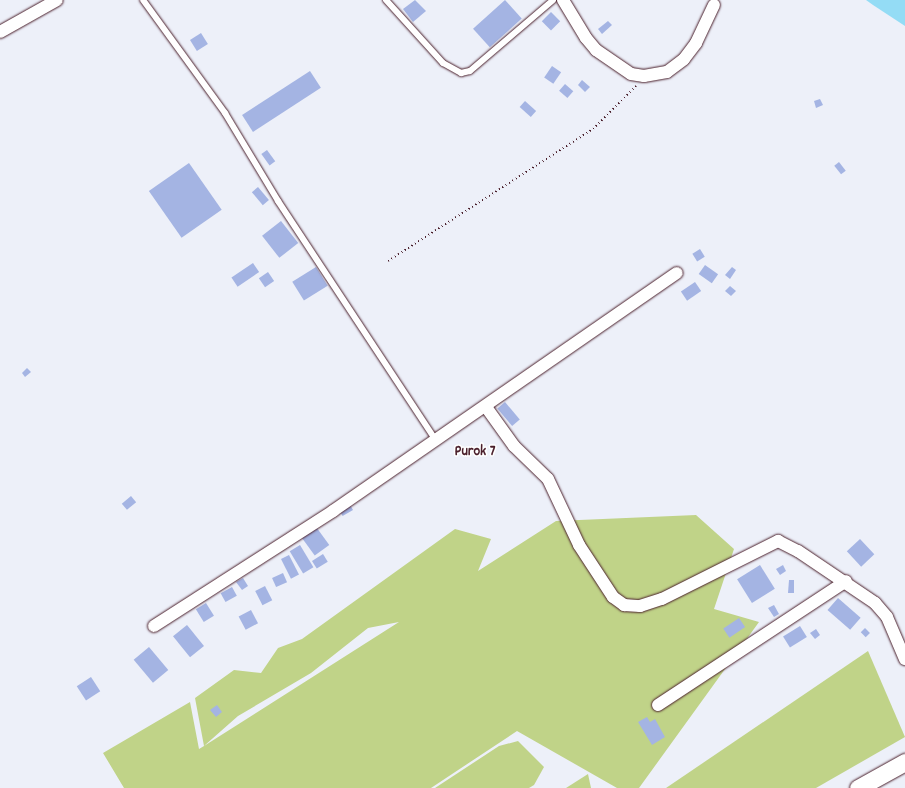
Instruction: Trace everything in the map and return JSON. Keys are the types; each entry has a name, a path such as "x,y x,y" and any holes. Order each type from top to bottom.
{"main road":[{"path":"858,788 905,762"}],"street":[{"path":"0,32 57,0"},
{"path":"562,0 586,38 596,50 631,74 644,76 667,72 684,59 696,43 714,5"},
{"path":"154,626 320,520 435,439 486,407 677,273"},
{"path":"486,407 514,446 548,479 579,545 612,597 624,604 640,606 662,599 778,541 787,544 846,581 875,603 887,617 905,659"},
{"path":"658,705 846,581"}],"lane":[{"path":"143,0 225,113 278,201 435,439"},
{"path":"386,0 443,63 461,73 470,71 553,0"}],"path":[{"path":"388,262 593,129 623,102 644,76"}],"green space":[{"path":"696,515 734,549 714,609 759,622 639,788 617,788 517,731 431,788 124,788 103,753 190,702 199,749 204,746 195,698 234,670 261,673 278,648 302,639 455,529 491,539 478,571 556,521","holes":["399,622 204,746 238,716 311,673 368,628"]},
{"path":"868,651 905,737 816,788 666,788"},
{"path":"518,741 544,767 534,785 529,788 435,788 499,746"},
{"path":"588,774 591,788 566,788"}],"water":[{"path":"866,0 905,0 905,26 873,5"}],"building":[{"path":"415,0 426,11 413,22 403,9"},
{"path":"505,0 522,19 490,47 473,29"},
{"path":"551,12 560,21 551,30 542,21"},
{"path":"608,21 612,25 602,34 598,29"},
{"path":"201,33 208,44 197,51 190,40"},
{"path":"552,66 561,72 553,84 544,78"},
{"path":"310,71 321,88 253,132 242,115"},
{"path":"582,80 590,87 585,92 578,85"},
{"path":"565,84 573,91 567,98 559,91"},
{"path":"820,99 823,105 816,108 814,101"},
{"path":"525,101 536,111 531,117 520,107"},
{"path":"267,150 275,161 270,165 261,154"},
{"path":"839,162 846,171 841,174 834,166"},
{"path":"189,163 222,210 182,238 149,191"},
{"path":"258,187 269,200 263,205 252,192"},
{"path":"281,221 298,243 279,258 262,236"},
{"path":"700,249 705,257 697,261 692,254"},
{"path":"253,263 259,272 238,287 231,278"},
{"path":"705,265 718,274 712,283 699,274"},
{"path":"316,267 328,286 304,300 292,282"},
{"path":"732,267 736,270 730,279 725,275"},
{"path":"268,272 274,281 265,287 259,278"},
{"path":"695,282 701,291 687,301 681,292"},
{"path":"730,286 736,291 731,296 725,291"},
{"path":"27,368 31,372 25,377 22,373"},
{"path":"505,402 520,420 512,426 497,408"},
{"path":"131,496 136,502 127,510 122,504"},
{"path":"349,503 353,510 343,516 339,509"},
{"path":"314,524 329,545 315,556 299,535"},
{"path":"860,539 874,554 861,567 847,551"},
{"path":"300,545 313,567 303,573 290,551"},
{"path":"323,554 328,562 317,569 312,561"},
{"path":"289,555 299,575 291,579 281,559"},
{"path":"760,565 775,589 752,603 737,579"},
{"path":"783,565 786,571 780,575 776,569"},
{"path":"283,573 287,582 276,587 272,578"},
{"path":"243,578 248,586 242,590 236,582"},
{"path":"789,580 794,580 794,593 788,593"},
{"path":"265,586 272,600 262,605 255,591"},
{"path":"232,587 237,596 225,602 221,593"},
{"path":"838,598 861,618 850,630 828,610"},
{"path":"206,603 214,616 204,622 196,609"},
{"path":"774,605 779,614 774,617 768,608"},
{"path":"251,610 258,623 246,630 239,617"},
{"path":"739,618 745,627 729,638 723,629"},
{"path":"187,625 204,646 190,657 173,636"},
{"path":"800,626 807,637 790,648 783,637"},
{"path":"865,628 870,633 866,637 861,632"},
{"path":"816,629 820,635 815,639 810,633"},
{"path":"149,647 168,670 153,683 134,660"},
{"path":"91,677 100,691 86,701 77,686"},
{"path":"217,705 222,712 216,717 210,710"},
{"path":"647,717 650,722 655,719 665,737 652,745 638,722"}],"district":[{"name":"Purok 7","path":"475,453"}]}
